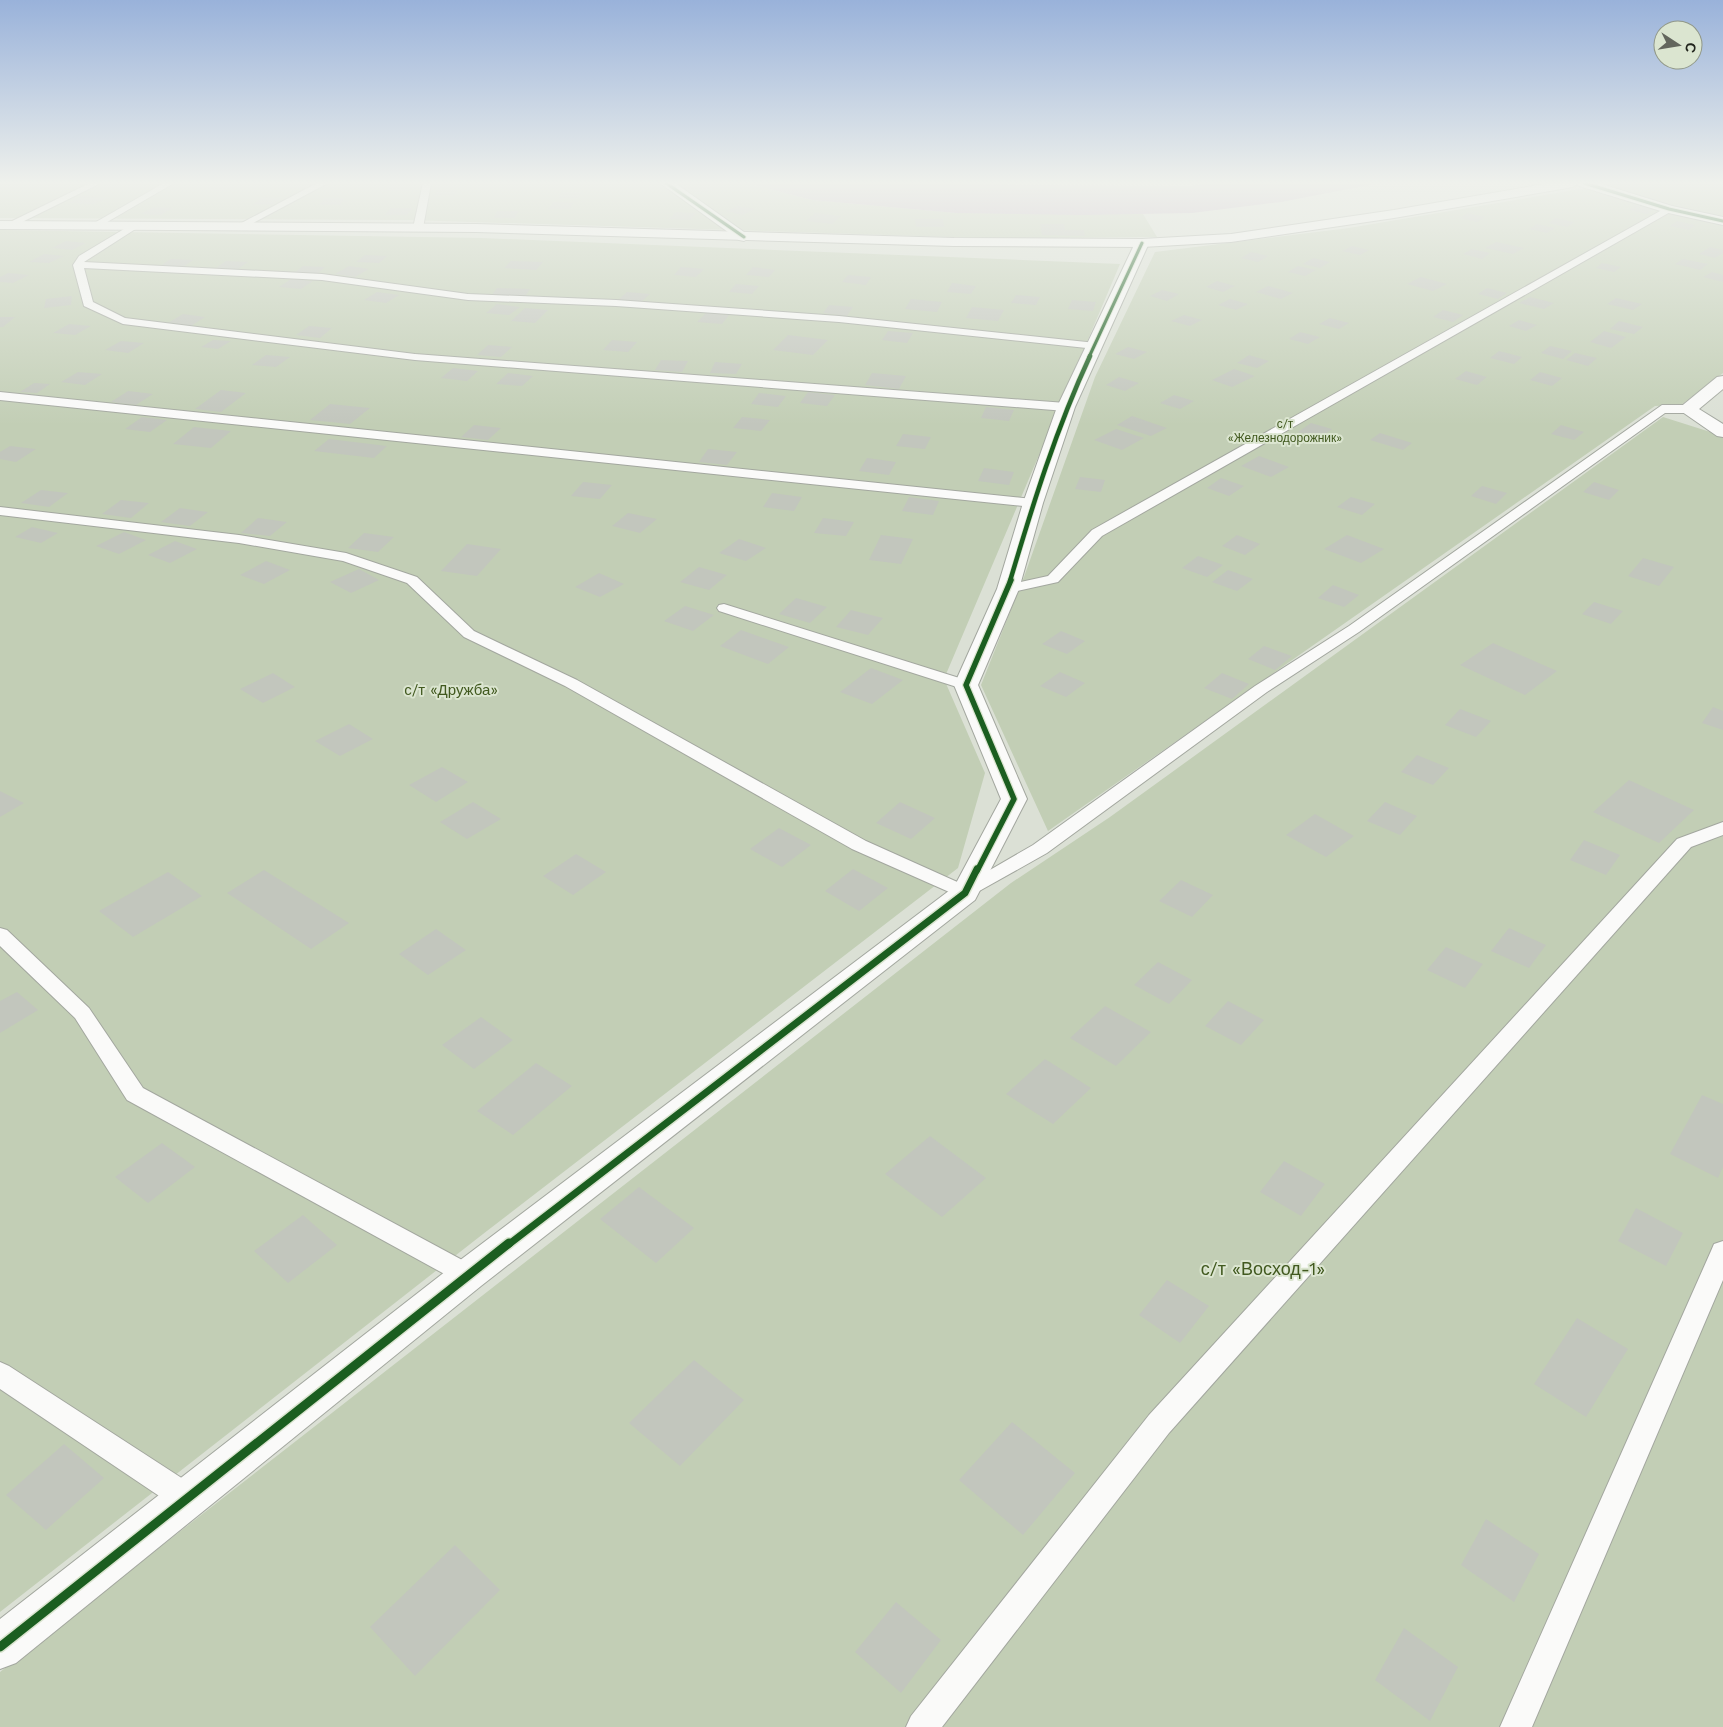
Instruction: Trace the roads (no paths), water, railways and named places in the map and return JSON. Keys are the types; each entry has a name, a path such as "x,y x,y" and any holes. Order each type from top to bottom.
{"street":[{"path":"0,1647 468,1275 965,893 1014,799 966,685 1008,589 1033,503 1066,407 1133,264"},
{"path":"1723,382 1688,409 1723,432"}],"lane":[{"path":"1008,589 1053,579 1096,533 1572,264"},
{"path":"1066,407 415,357 123,321 88,304 78,265 322,277 468,297 616,304 840,319 1096,346"},
{"path":"0,396 1033,503"},
{"path":"0,511 239,539 307,550 346,557 412,580 469,634 571,683 859,846 965,893 1040,849 1084,820 1261,690 1354,629 1662,409 1688,409"},
{"path":"724,608 966,685"},
{"path":"922,1727 1159,1424 1684,843 1723,828"},
{"path":"0,935 82,1013 134,1094 468,1275"},
{"path":"1516,1727 1723,1251"},
{"path":"0,1374 187,1498"}],"park label":[{"name":"с/т «Железнодорожник»","path":"1285,431"},
{"name":"с/т «Дружба»","path":"451,690"},
{"name":"с/т «Восход-1»","path":"1263,1268"}]}
